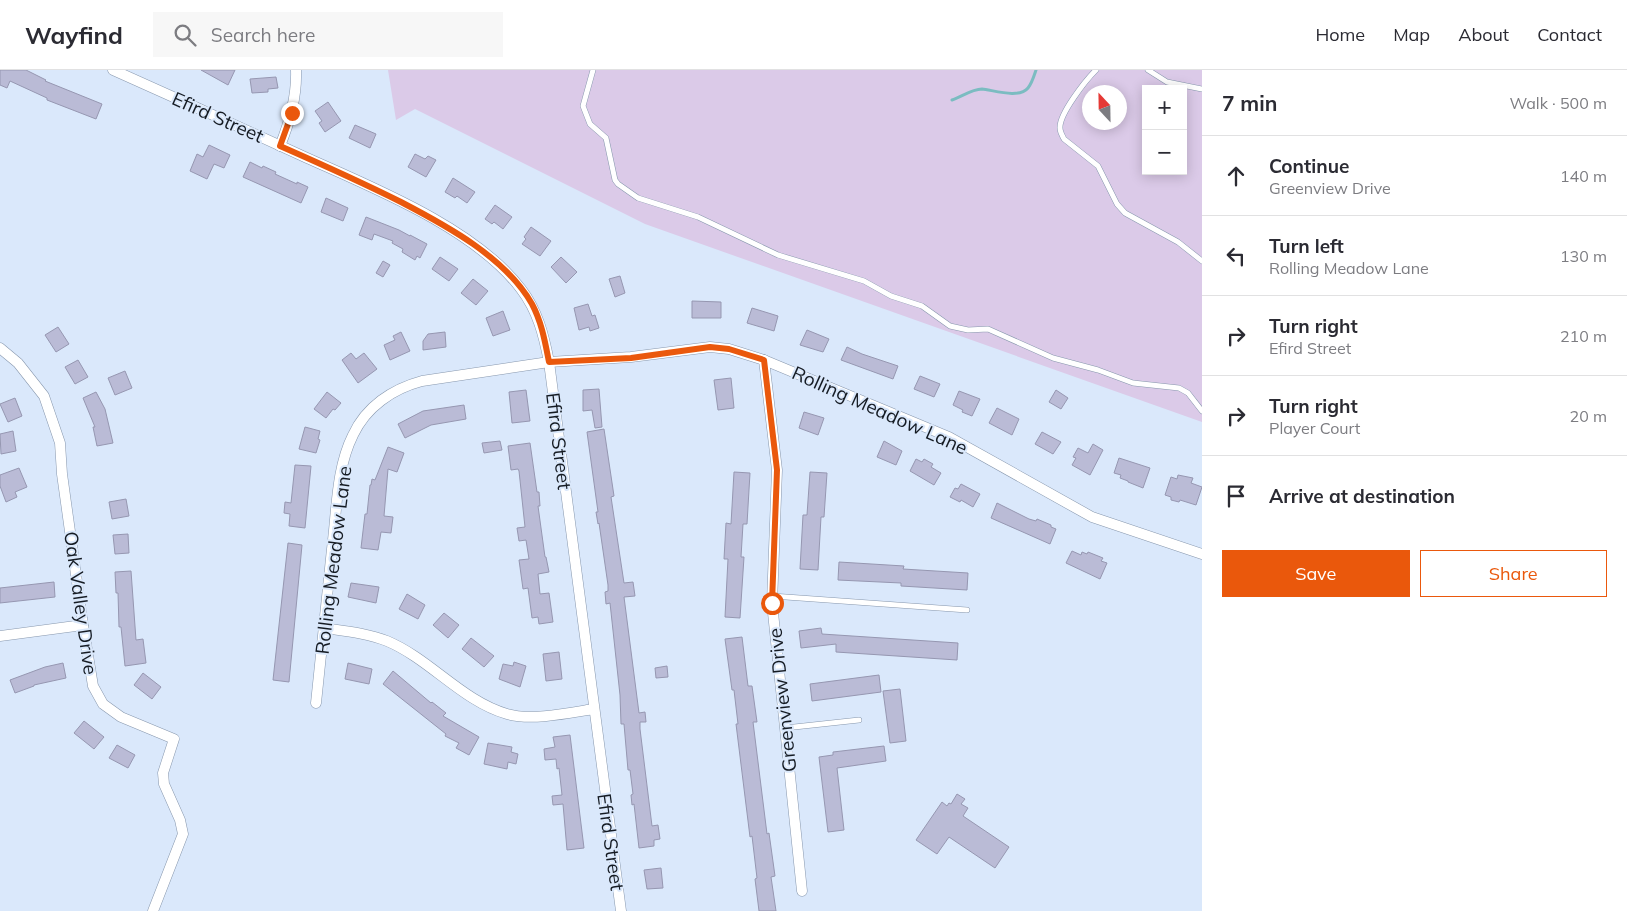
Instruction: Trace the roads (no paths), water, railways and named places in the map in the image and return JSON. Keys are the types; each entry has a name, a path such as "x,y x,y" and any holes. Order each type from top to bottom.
{"street":[{"name":"Efird Street","path":"113,70 370,187 436,220 481,251 509,275 521,288 531,304 539,320 549,362 621,911"},
{"path":"280,146 292,113 297,79 296,70"},
{"name":"Rolling Meadow Lane","path":"316,702 342,471 346,453 352,436 362,420 374,407 404,386 422,380 549,362 631,358 710,347 729,349 764,360 949,437 1092,517 1202,554"},
{"name":"Oak Valley Drive","path":"0,348 18,363 44,396 60,443 62,474 93,686 103,704 121,717 174,738 163,773 164,784 180,820 183,834 153,911"},
{"name":"Greenview Drive","path":"764,360 777,470 772,596 802,891"},
{"path":"0,636 83,625"},
{"path":"324,628 364,634 387,641 407,651 487,707 509,715 558,715 594,708"}],"lane":[{"path":"593,70 583,106 590,124 606,138 615,180 638,198 692,214 778,255 864,281 892,296 922,306 950,326 968,330 988,329 1053,358 1098,370 1133,383 1179,388 1188,394 1202,411"},
{"path":"1096,70 1075,96 1063,116 1060,124 1061,134 1098,166 1114,199 1124,213 1178,242 1202,261"},
{"path":"1148,70 1167,82 1202,88"},
{"path":"772,596 967,610"},
{"path":"785,728 859,720"}],"waterway":[{"path":"952,100 978,89 1019,93 1031,84 1036,70"}]}
